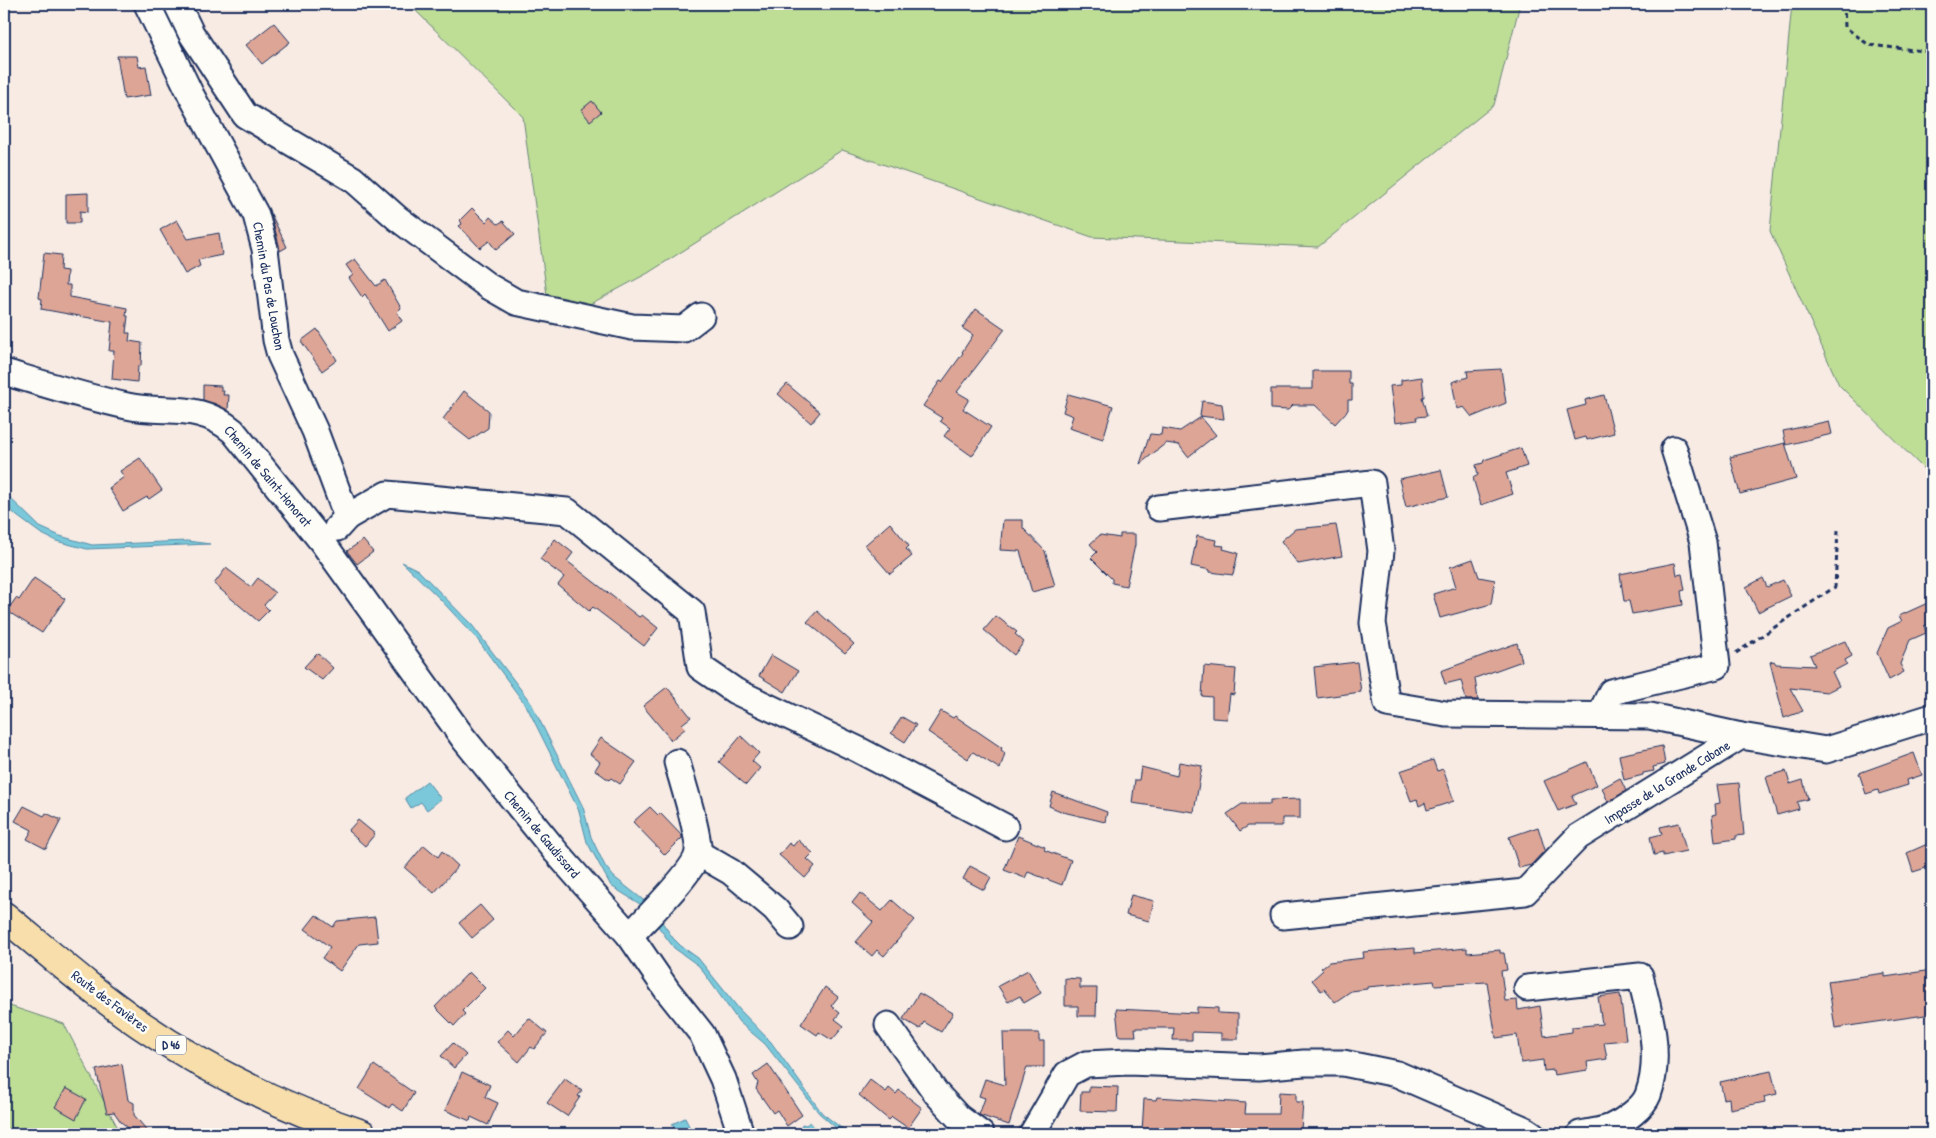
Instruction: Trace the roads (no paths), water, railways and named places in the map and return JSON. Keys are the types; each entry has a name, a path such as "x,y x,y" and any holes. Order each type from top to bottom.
{"main road":[{"name":"Route des Favières","path":"4,916 104,999 161,1039 208,1066 279,1102 316,1118 362,1134"}],"street":[{"name":"Chemin du Pas de Louchon","path":"147,4 191,95 256,216 265,249 276,340 280,355 315,431 347,517"},
{"path":"177,4 190,34 244,115 354,179 397,218 488,286 516,302 632,327 684,329 701,316"},
{"name":"Chemin de Saint-Honorat","path":"4,372 106,402 134,408 185,410 204,414 221,421 233,431 323,543"},
{"path":"1600,715 1611,692 1717,666 1703,542 1674,449"},
{"path":"1159,508 1372,483 1381,551 1374,623 1387,704 1446,714 1650,716 1741,736"},
{"path":"323,543 347,517 387,494 567,512 692,612 700,666 735,691 857,748 1005,827"},
{"name":"Chemin de Gaudissard","path":"323,543 464,739 556,852 630,936 667,990 702,1034 723,1079 741,1134"},
{"name":"Impasse de la Grande Cabane","path":"1283,916 1525,892 1578,836 1741,736 1826,750 1932,717"},
{"path":"630,936 689,869 698,853 696,832 677,762"},
{"path":"698,853 732,872 775,909 790,927"},
{"path":"1527,988 1640,976 1647,1004 1656,1060 1648,1096 1633,1114 1610,1127 1580,1134"},
{"path":"888,1026 936,1093 958,1117 981,1134"},
{"path":"1032,1134 1067,1074 1086,1064 1128,1062 1259,1067 1304,1062 1343,1063 1397,1074 1532,1134"}],"water":[{"path":"4,492 40,527 60,536 92,545 187,541 210,544 87,549 56,541 40,533 4,504"},
{"path":"402,562 418,570 472,625 531,703 583,807 591,837 605,866 614,877 651,906 673,938 698,958 739,1009 771,1042 822,1113 849,1134 843,1134 819,1113 765,1044 739,1022 699,966 674,948 643,906 611,886 587,842 579,811 527,707 477,639"},
{"path":"427,781 441,799 427,810 421,802 411,808 405,798"},
{"path":"685,1118 693,1134 677,1134 672,1124"},
{"path":"810,1122 819,1134 804,1134 800,1130 802,1124 806,1125"}]}
